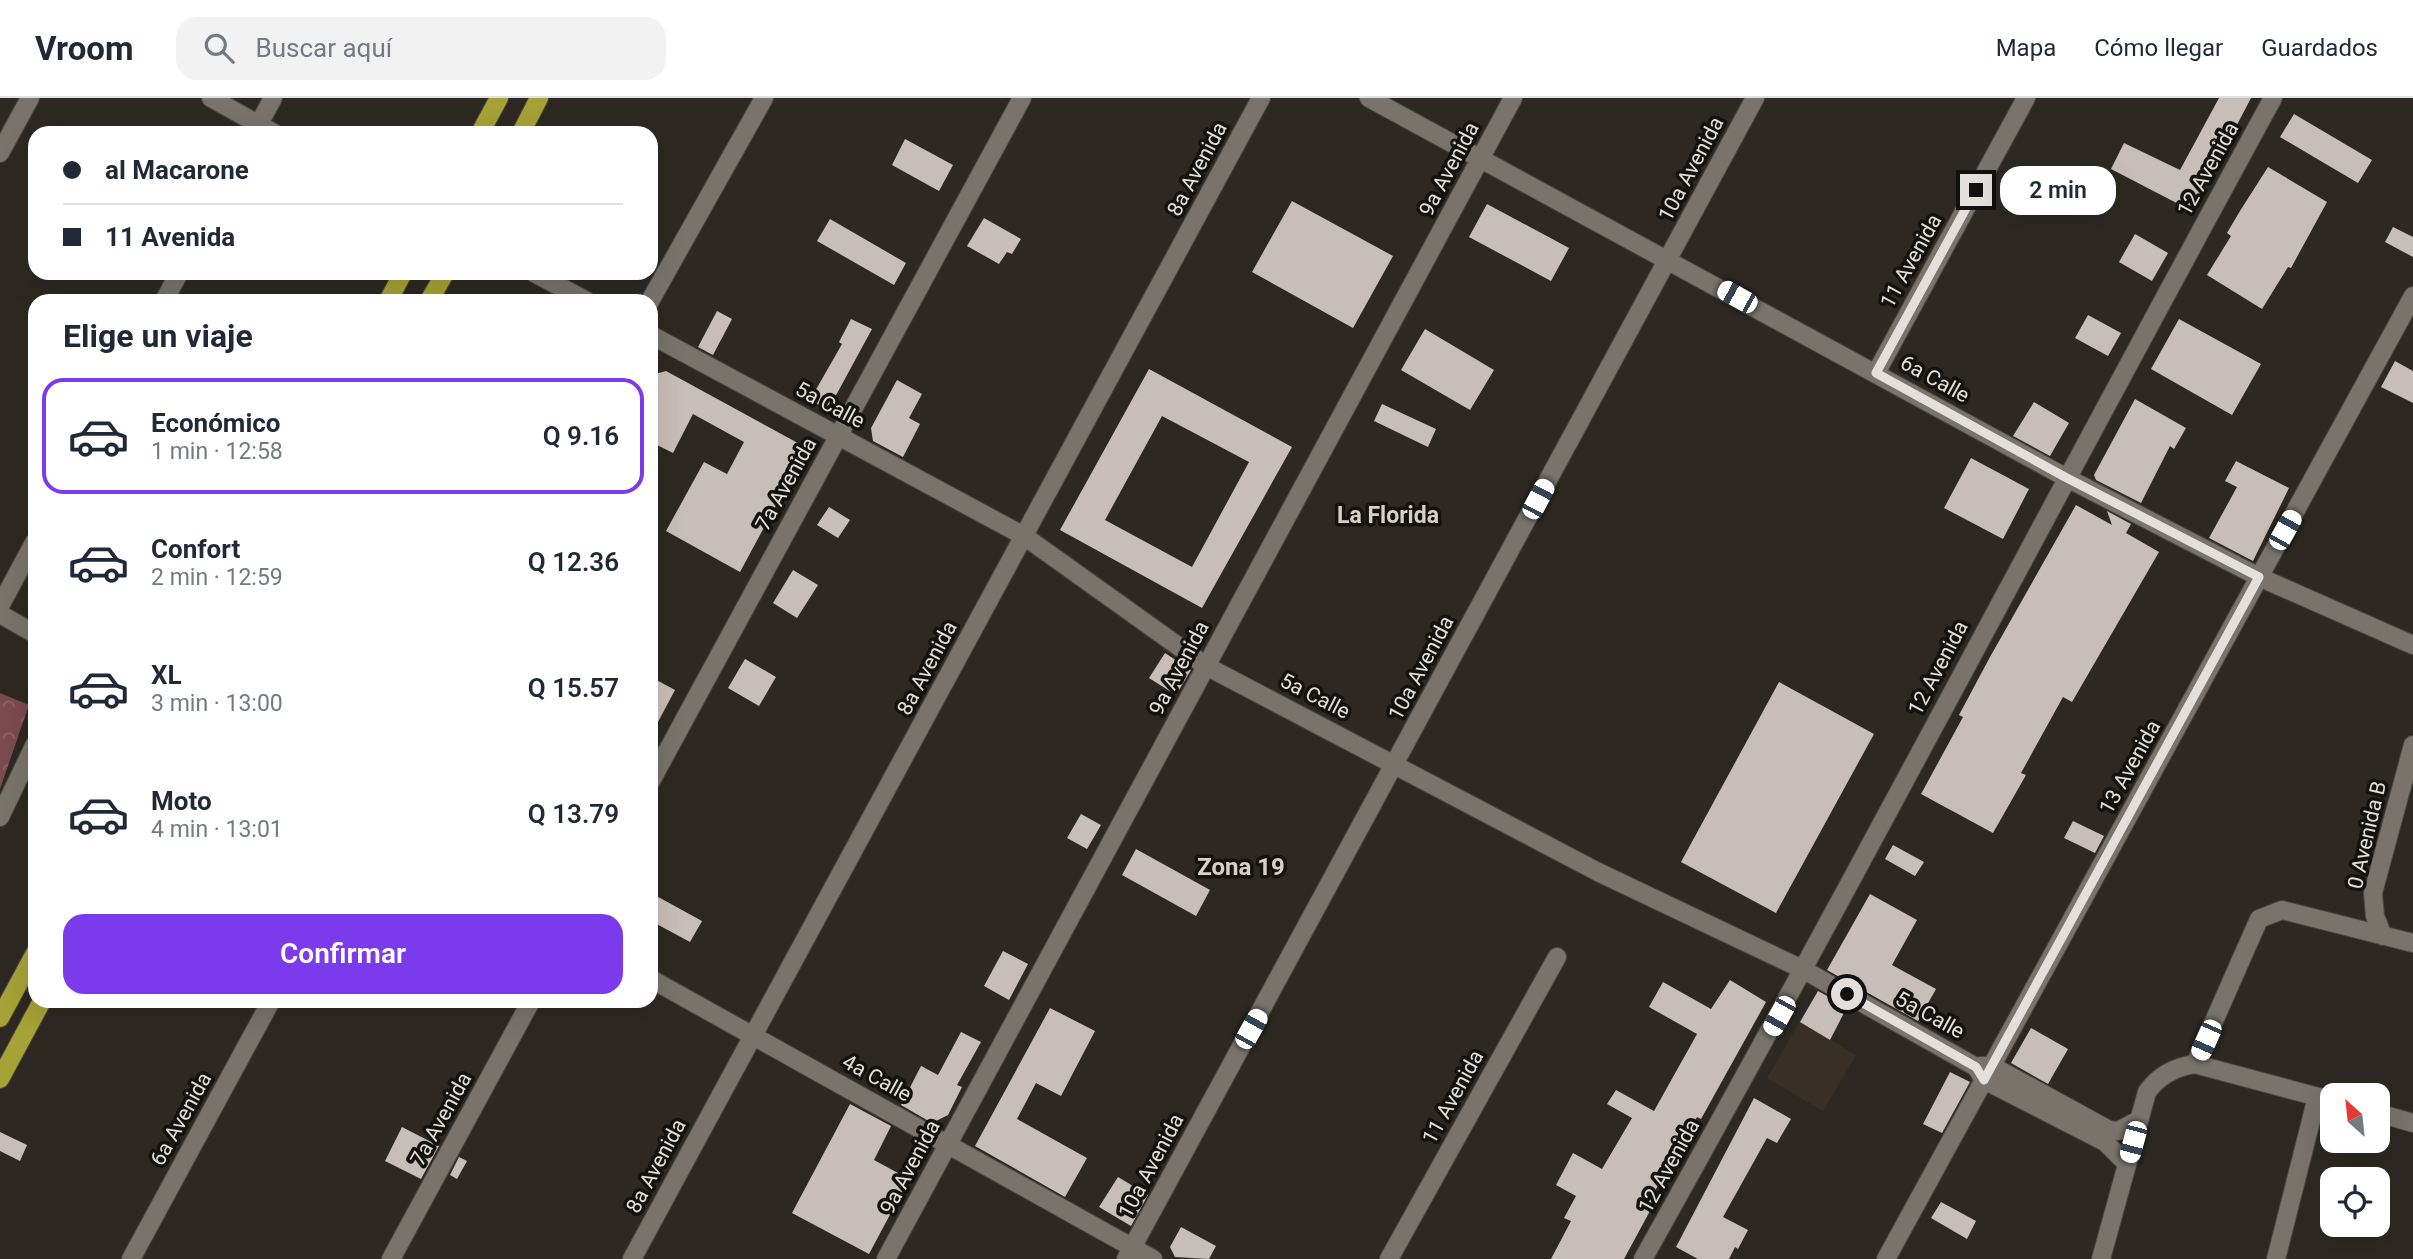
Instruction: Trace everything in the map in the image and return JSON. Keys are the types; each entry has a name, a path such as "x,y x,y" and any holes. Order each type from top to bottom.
{"main road":[{"path":"484,126 499,98"},
{"path":"525,126 539,98"},
{"path":"0,1018 28,966"},
{"path":"0,1079 38,1008"}],"street":[{"path":"0,153 30,98"},
{"path":"211,98 256,126"},
{"path":"263,126 273,98"},
{"path":"654,294 764,98"},
{"name":"7a Avenida","path":"658,767 1022,98"},
{"name":"8a Avenida","path":"632,1259 1261,98"},
{"name":"6a Calle","path":"1369,98 2065,477 2259,577 2397,641 2413,645"},
{"name":"9a Avenida","path":"886,1259 1513,98"},
{"name":"10a Avenida","path":"1130,1253 1755,98"},
{"name":"11 Avenida","path":"1876,373 2026,98"},
{"name":"12 Avenida","path":"1643,1259 1804,970 2065,477 2273,98"},
{"path":"547,280 574,294"},
{"name":"13 Avenida","path":"1886,1259 1984,1071 2413,296"},
{"name":"5a Calle","path":"658,339 1024,536 1206,666 1598,872 1804,970 2105,1142 2127,1164"},
{"path":"0,606 28,554"},
{"path":"0,614 28,630"},
{"name":"0 Avenida B","path":"2383,936 2375,916 2373,894 2413,745"},
{"path":"0,816 28,758"},
{"path":"2195,1064 2259,919 2268,913 2281,910 2413,943"},
{"name":"11 Avenida","path":"1389,1259 1557,957"},
{"name":"4a Calle","path":"658,983 948,1144 1130,1253 1153,1259"},
{"name":"6a Avenida","path":"131,1259 267,1008"},
{"name":"7a Avenida","path":"391,1259 527,1008"},
{"path":"2101,1259 2147,1092 2155,1081 2181,1066 2195,1064 2320,1098"},
{"name":"5a Calle","path":"1984,1071 2109,1130 2118,1131 2139,1120"},
{"path":"2276,1259 2320,1115"},
{"path":"2390,1116 2413,1122"}],"shaded area":[{"path":"1800,1022 1856,1055 1823,1111 1767,1078"}],"green space":[{"path":"0,693 28,705 28,708 0,789"}],"building":[{"path":"2219,98 2251,98 2192,211 2111,169 2124,143 2180,170"},
{"path":"2294,114 2372,160 2358,183 2280,137"},
{"path":"905,139 953,165 939,191 892,165"},
{"path":"2268,167 2327,202 2291,268 2288,267 2262,309 2207,275 2231,236 2227,233"},
{"path":"1292,201 1393,256 1353,328 1252,272"},
{"path":"1487,204 1569,248 1551,281 1469,237"},
{"path":"984,218 1021,239 1012,254 1007,252 999,264 967,246"},
{"path":"830,219 906,263 894,285 817,241"},
{"path":"2393,227 2413,237 2413,257 2385,242"},
{"path":"2135,234 2168,253 2152,281 2119,262"},
{"path":"717,311 732,319 713,355 698,347"},
{"path":"2088,315 2121,333 2108,356 2075,338"},
{"path":"851,319 872,329 828,410 810,400 842,344 839,342"},
{"path":"2179,319 2261,364 2232,415 2151,369"},
{"path":"1425,329 1494,370 1470,410 1401,370"},
{"path":"2395,361 2413,371 2413,403 2381,387"},
{"path":"1149,369 1292,447 1202,608 1060,530","holes":["1162,416 1249,462 1192,567 1105,520"]},
{"path":"666,371 807,448 740,572 666,531 704,462 727,474 744,442 693,414 673,453 658,446 658,373"},
{"path":"897,380 922,394 909,418 920,424 903,457 873,441 871,428"},
{"path":"2135,399 2186,428 2174,449 2170,446 2141,503 2096,480 2094,475"},
{"path":"2034,402 2069,423 2050,456 2013,436"},
{"path":"1382,404 1436,429 1428,447 1374,421"},
{"path":"1971,458 2029,489 2003,539 1944,508"},
{"path":"2236,461 2289,488 2253,561 2209,538 2237,487 2225,481"},
{"path":"2076,505 2112,525 2107,511 2131,524 2126,533 2159,552 2072,702 2063,697 2021,773 2026,775 1993,833 1921,794 1963,717 1959,715 1990,657"},
{"path":"829,507 850,520 838,538 817,525"},
{"path":"793,570 818,585 797,618 773,603"},
{"path":"1165,653 1191,670 1176,695 1149,678"},
{"path":"745,659 776,677 759,706 728,688"},
{"path":"658,681 675,690 658,722"},
{"path":"1779,682 1874,734 1776,913 1681,862"},
{"path":"1081,814 1101,825 1087,849 1067,838"},
{"path":"2073,821 2104,836 2095,853 2064,838"},
{"path":"1893,845 1924,862 1915,876 1885,859"},
{"path":"1136,849 1210,890 1196,916 1122,875"},
{"path":"1870,894 1917,920 1892,965 1936,989 1918,1021 1827,970"},
{"path":"658,897 702,921 690,942 658,925"},
{"path":"1003,951 1028,964 1009,1000 984,986"},
{"path":"1730,980 1766,1002 1701,1119 1697,1117 1652,1196 1657,1198 1624,1259 1551,1259 1571,1221 1564,1218 1576,1196 1556,1185 1573,1153 1602,1169 1632,1118 1607,1104 1616,1090 1654,1111 1697,1034 1649,1007 1663,982 1711,1009"},
{"path":"1818,991 1847,1007 1830,1040 1800,1022"},
{"path":"1050,1008 1095,1031 1061,1096 1036,1083 1017,1119 1087,1158 1065,1197 975,1146"},
{"path":"2031,1028 2068,1049 2048,1084 2011,1063"},
{"path":"961,1032 981,1042 957,1085 962,1087 948,1115 932,1123 901,1105 921,1066 938,1075"},
{"path":"1950,1072 1970,1082 1942,1133 1923,1124"},
{"path":"1754,1098 1791,1119 1777,1143 1767,1138 1723,1217 1748,1230 1738,1249 1735,1247 1729,1259 1698,1259 1676,1247"},
{"path":"850,1104 891,1126 874,1160 909,1179 869,1254 792,1213"},
{"path":"402,1127 439,1146 421,1179 385,1161"},
{"path":"0,1132 27,1145 20,1161 0,1151"},
{"path":"459,1157 467,1161 457,1179 450,1175"},
{"path":"1118,1177 1148,1195 1131,1226 1099,1207"},
{"path":"1941,1202 1976,1221 1967,1239 1931,1218"},
{"path":"1181,1227 1216,1246 1209,1259 1175,1257 1170,1247"}],"district":[{"name":"La Florida","path":"1388,515"},
{"name":"Zona 19","path":"1241,867"}],"route":[{"path":"1847,994 1976,1067 1984,1080 2259,577 2065,477 1876,373 1976,190"}]}
